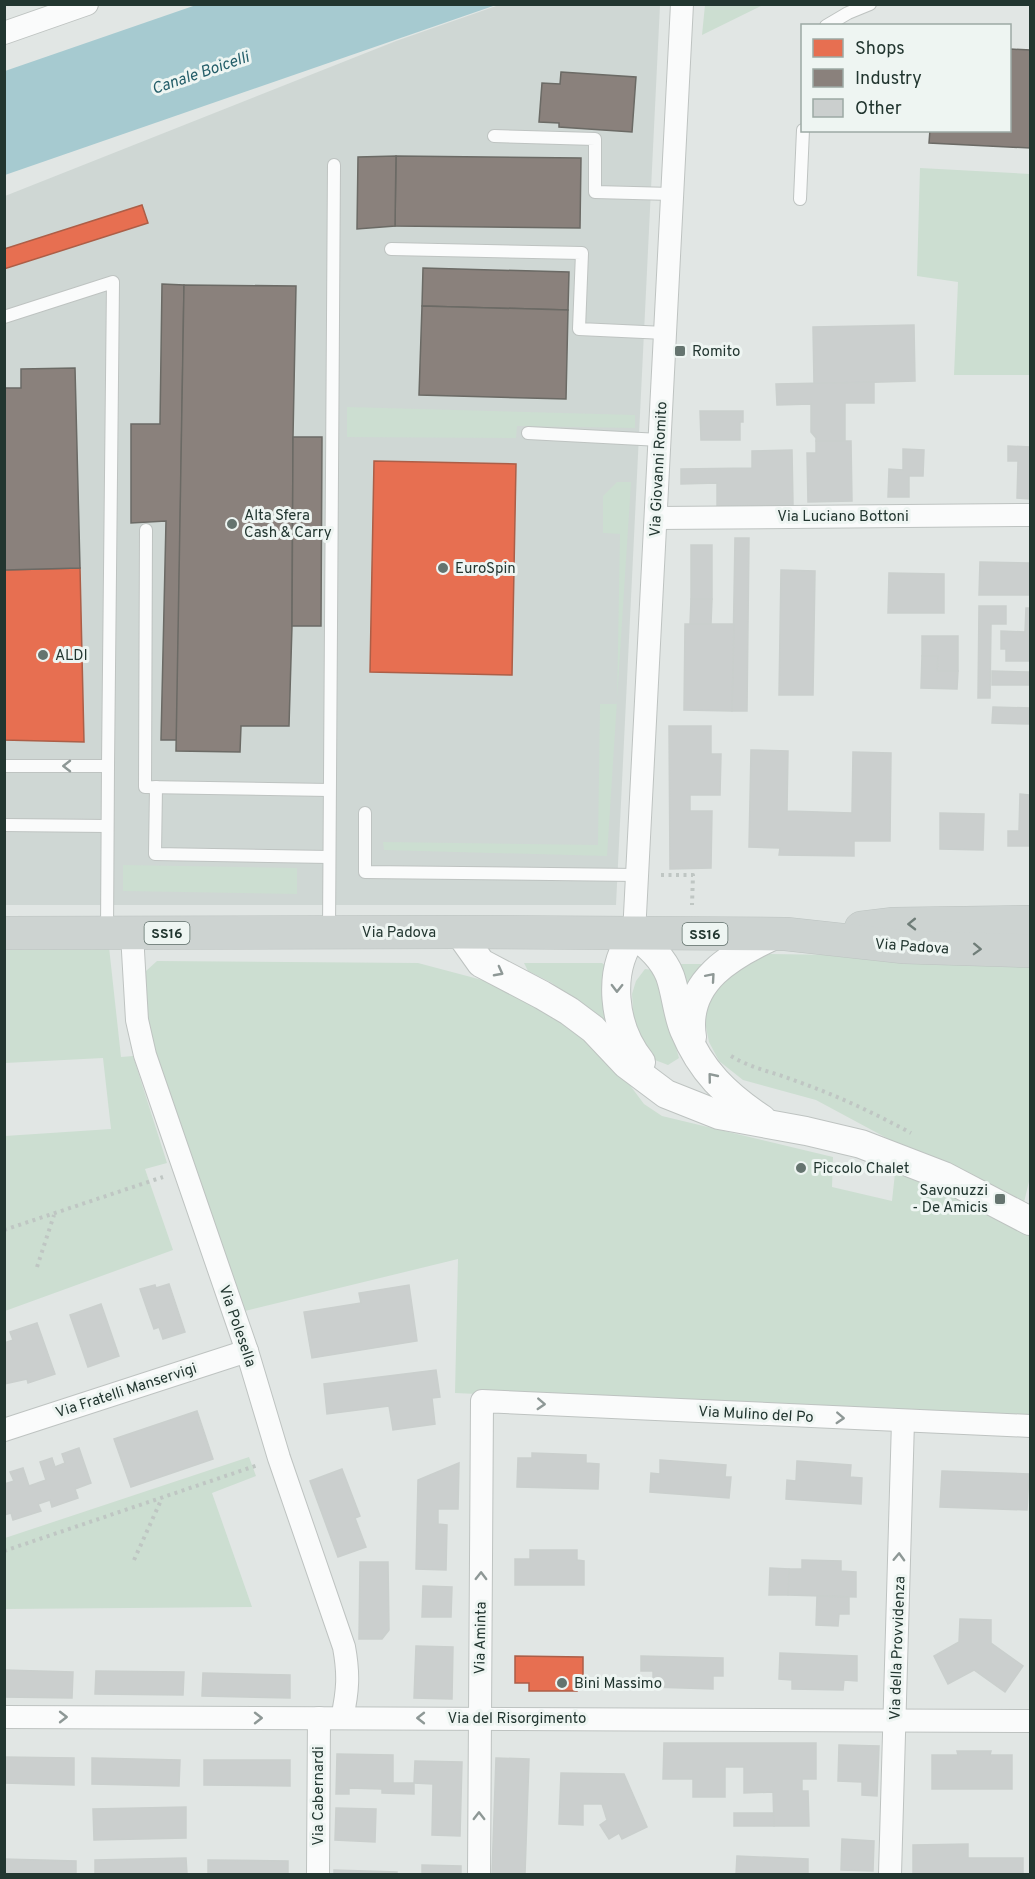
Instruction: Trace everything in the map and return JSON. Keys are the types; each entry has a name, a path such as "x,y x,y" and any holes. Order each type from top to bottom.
{"main road":[{"name":"Via Padova","path":"4,933 785,934 894,924 1030,922"},
{"name":"Via Padova","path":"785,934 905,947 1030,951"}],"street":[{"path":"10,28 87,4"},
{"name":"Via Giovanni Romito","path":"634,934 682,4"},
{"name":"Via Luciano Bottoni","path":"656,518 1030,514"},
{"path":"459,932 481,963 569,1011 593,1029 626,1064 666,1094 719,1115 769,1123 861,1144 944,1176 1030,1221"},
{"name":"Via Polesella","path":"119,933 145,1054 248,1351 279,1458 344,1647 348,1670 348,1690 342,1718"},
{"path":"686,1101 639,1061 622,1030 616,994 618,972 625,946 634,934 654,950 670,976 683,1028 701,1063 724,1091 769,1123"},
{"path":"694,1051 691,1030 692,1013 694,1001 704,984 720,967 746,948 785,934"},
{"name":"Via Fratelli Manservigi","path":"4,1430 248,1351"},
{"name":"Via Mulino del Po","path":"482,1401 1030,1426"},
{"name":"Via Aminta","path":"479,1875 482,1401"},
{"name":"Via della Provvidenza","path":"890,1875 903,1420"},
{"name":"Via del Risorgimento","path":"4,1717 1030,1721"},
{"name":"Via Cabernardi","path":"318,1875 319,1718"}],"lane":[{"path":"830,24 870,4"},
{"path":"800,199 803,132"},
{"path":"494,136 595,139 595,192 672,194"},
{"path":"329,932 333,165"},
{"path":"391,249 582,253 579,329 665,333"},
{"path":"4,318 113,282 106,852 119,933"},
{"path":"528,433 660,440"},
{"path":"146,530 145,787 329,790"},
{"path":"4,766 108,766"},
{"path":"156,787 155,854 329,857"},
{"path":"365,813 364,872 637,875"},
{"path":"4,825 107,826"}],"path":[{"path":"637,875 693,876 692,934"},
{"path":"726,1051 742,1063 794,1080 868,1110 928,1142 918,1166"},
{"path":"4,1230 184,1170"},
{"path":"37,1268 54,1214"},
{"path":"4,1551 279,1458"},
{"path":"134,1560 163,1497"}],"shaded area":[{"path":"499,5 660,5 616,905 5,905 5,196 396,41"}],"green space":[{"path":"705,4 763,5 702,35"},
{"path":"920,168 1030,174 1030,375 954,375 958,282 917,276"},
{"path":"347,407 635,415 635,428 517,426 516,438 347,437"},
{"path":"617,482 631,482 617,699 620,534 603,533 603,496"},
{"path":"600,704 617,704 607,856 384,850 383,842 598,845"},
{"path":"123,865 297,868 297,894 123,891"},
{"path":"5,947 109,947 121,1057 133,1056 167,1163 145,1169 173,1250 5,1311 5,1136 111,1129 103,1058 5,1063"},
{"path":"769,954 1030,958 1030,1177 1022,1211 816,1100 743,1080 719,1061 709,1042 705,1022 705,1002 739,966"},
{"path":"157,961 418,963 501,985 582,1033 623,1076 644,1104 662,1116 833,1157 832,1187 892,1201 895,1173 944,1191 1030,1233 1030,1419 455,1393 458,1259 241,1312 148,1045 144,995 146,971"},
{"path":"524,963 602,963 608,968 608,1017 602,1021 552,983 528,971"},
{"path":"678,964 706,964 689,992"},
{"path":"645,969 654,970 679,1058 668,1065 655,1060 634,1024 632,994 636,981"},
{"path":"249,1457 256,1476 212,1493 252,1607 5,1609 5,1538"}],"water":[{"name":"Canale Boicelli","path":"199,4 496,5 5,175 5,71"}],"building: Shops":[{"path":"142,205 148,223 4,269 4,249"},
{"name":"EuroSpin","path":"374,461 516,464 512,675 370,672"},
{"name":"ALDI","path":"80,568 84,742 4,740 4,570"},
{"path":"515,1656 583,1657 583,1682 577,1681 577,1691 529,1691 529,1683 515,1683"}],"building: Industry":[{"path":"1011,49 1030,50 1030,148 929,143 930,132 1011,132"},
{"path":"561,72 636,77 632,132 559,127 559,123 539,122 542,83 560,84"},
{"path":"396,156 581,158 580,228 395,226"},
{"path":"396,156 395,226 357,229 358,157"},
{"path":"423,268 569,272 568,310 422,306"},
{"path":"162,284 184,285 177,740 161,740 166,521 131,523 131,424 160,424"},
{"path":"184,285 296,286 289,726 241,726 240,752 176,751"},
{"path":"422,306 568,310 566,399 419,395"},
{"path":"75,368 80,568 4,570 4,388 21,388 21,369"},
{"path":"293,437 322,437 321,626 292,626"}],"building: Other":[{"path":"914,325 915,381 814,384 813,327"},
{"path":"874,382 874,403 845,403 845,441 816,441 811,432 811,404 777,405 776,384"},
{"path":"700,411 743,411 743,422 740,422 740,440 701,440"},
{"path":"816,441 851,441 852,501 808,502 807,453 816,453"},
{"path":"1008,446 1030,447 1030,499 1017,498 1018,461 1008,461"},
{"path":"903,449 924,450 923,476 909,476 909,497 888,497 889,469 903,470"},
{"path":"792,450 793,505 717,506 717,483 681,484 681,469 752,468 752,451"},
{"path":"735,538 749,538 747,711 732,711"},
{"path":"691,545 712,545 712,599 691,599"},
{"path":"980,562 1030,563 1030,595 979,595"},
{"path":"781,570 815,571 813,695 779,695"},
{"path":"889,573 944,574 944,613 888,613"},
{"path":"691,599 712,599 711,624 690,624"},
{"path":"979,606 1006,606 1006,624 991,624 990,698 978,698"},
{"path":"1026,608 1030,608 1030,661 1006,661 1006,649 1001,649 1001,631 1025,632"},
{"path":"685,624 734,624 732,711 684,710"},
{"path":"922,636 958,636 958,671 937,671 938,656 922,656"},
{"path":"922,656 938,656 937,671 958,671 957,689 921,688"},
{"path":"992,671 1030,672 1030,685 992,685"},
{"path":"993,707 1030,708 1030,724 992,723"},
{"path":"669,726 711,726 711,754 721,754 720,795 690,795 690,811 712,811 711,868 670,869"},
{"path":"751,750 788,751 787,811 852,813 853,752 891,753 890,841 854,841 854,856 779,855 780,848 749,847"},
{"path":"1020,794 1030,797 1030,846 1008,846 1008,831 1019,831"},
{"path":"940,813 984,814 983,850 940,849"},
{"path":"169,1284 185,1332 163,1339 159,1327 154,1329 140,1289"},
{"path":"409,1285 417,1341 312,1358 304,1312 361,1303 359,1293"},
{"path":"101,1304 119,1356 88,1367 70,1315"},
{"path":"37,1323 55,1374 28,1383 27,1379 4,1384 4,1343 13,1340 10,1332"},
{"path":"436,1370 440,1397 432,1398 435,1424 393,1430 389,1406 327,1414 324,1384"},
{"path":"197,1411 213,1459 131,1487 114,1439"},
{"path":"79,1448 91,1483 75,1489 78,1498 52,1507 50,1500 38,1504 41,1511 13,1520 11,1513 4,1515 4,1484 14,1481 10,1472 23,1468 29,1486 46,1480 40,1462 52,1458 55,1467 65,1463 62,1454"},
{"path":"532,1453 586,1455 586,1463 599,1464 598,1489 517,1487 518,1458 532,1458"},
{"path":"660,1460 726,1465 725,1477 731,1477 729,1498 650,1492 651,1473 660,1474"},
{"path":"797,1461 851,1465 850,1477 862,1478 861,1504 786,1499 787,1480 796,1481"},
{"path":"459,1463 458,1509 438,1509 438,1524 447,1525 446,1570 416,1569 418,1480"},
{"path":"342,1469 360,1516 355,1518 366,1547 338,1557 310,1481"},
{"path":"942,1471 1029,1474 1027,1510 940,1507"},
{"path":"530,1550 577,1550 577,1560 584,1561 584,1585 515,1585 515,1559 530,1559"},
{"path":"802,1560 841,1561 841,1571 856,1572 856,1597 788,1595 789,1569 802,1569"},
{"path":"360,1562 388,1562 389,1630 382,1639 359,1639"},
{"path":"770,1568 789,1569 788,1595 769,1595"},
{"path":"423,1586 452,1587 451,1617 422,1617"},
{"path":"817,1596 849,1597 849,1614 839,1614 838,1626 816,1625"},
{"path":"960,1619 991,1620 991,1643 1023,1666 1005,1692 974,1670 948,1684 934,1656 959,1642"},
{"path":"416,1646 453,1647 452,1699 414,1698"},
{"path":"780,1653 857,1656 857,1681 844,1680 843,1690 792,1689 792,1680 779,1679"},
{"path":"641,1656 723,1658 723,1676 713,1676 713,1689 653,1687 653,1671 641,1671"},
{"path":"4,1670 73,1672 72,1698 4,1697"},
{"path":"96,1671 184,1672 183,1695 95,1694"},
{"path":"203,1673 290,1675 290,1698 202,1696"},
{"path":"664,1743 816,1743 816,1779 802,1779 802,1791 808,1791 809,1826 774,1826 773,1792 744,1793 744,1767 725,1767 725,1797 693,1797 693,1779 663,1779"},
{"path":"839,1745 879,1746 877,1796 862,1795 862,1782 838,1781"},
{"path":"957,1751 991,1751 990,1755 1012,1755 1012,1789 932,1789 932,1755 958,1755"},
{"path":"337,1754 393,1755 393,1783 414,1783 414,1794 382,1793 382,1789 349,1788 349,1794 336,1794"},
{"path":"4,1757 74,1758 74,1785 4,1783"},
{"path":"92,1758 180,1760 179,1786 92,1784"},
{"path":"496,1758 529,1759 525,1874 492,1874"},
{"path":"204,1760 290,1760 290,1786 204,1785"},
{"path":"415,1761 462,1762 460,1836 432,1835 433,1784 414,1783"},
{"path":"561,1773 624,1774 647,1827 622,1839 619,1833 609,1839 600,1825 607,1820 602,1804 583,1804 583,1825 559,1824"},
{"path":"186,1807 186,1838 94,1840 93,1809"},
{"path":"336,1808 376,1809 375,1842 335,1840"},
{"path":"734,1813 773,1813 774,1826 734,1826"},
{"path":"842,1839 874,1841 873,1871 841,1870"},
{"path":"968,1844 968,1858 1023,1858 1023,1874 913,1874 913,1845"},
{"path":"737,1856 808,1859 808,1874 736,1874"},
{"path":"186,1858 187,1874 95,1874 95,1860"},
{"path":"4,1859 76,1861 76,1874 4,1874"},
{"path":"208,1860 288,1861 288,1874 208,1874"},
{"path":"422,1865 461,1866 461,1874 422,1874"},
{"path":"334,1870 397,1872 397,1874 334,1874"}],"place":[{"name":"Romito","path":"680,351"},
{"name":"Alta Sfera Cash & Carry","path":"232,524"},
{"name":"EuroSpin","path":"443,568"},
{"name":"ALDI","path":"43,655"},
{"name":"Piccolo Chalet","path":"801,1168"},
{"name":"Savonuzzi - De Amicis","path":"1000,1199"},
{"name":"Bini Massimo","path":"562,1683"}]}
